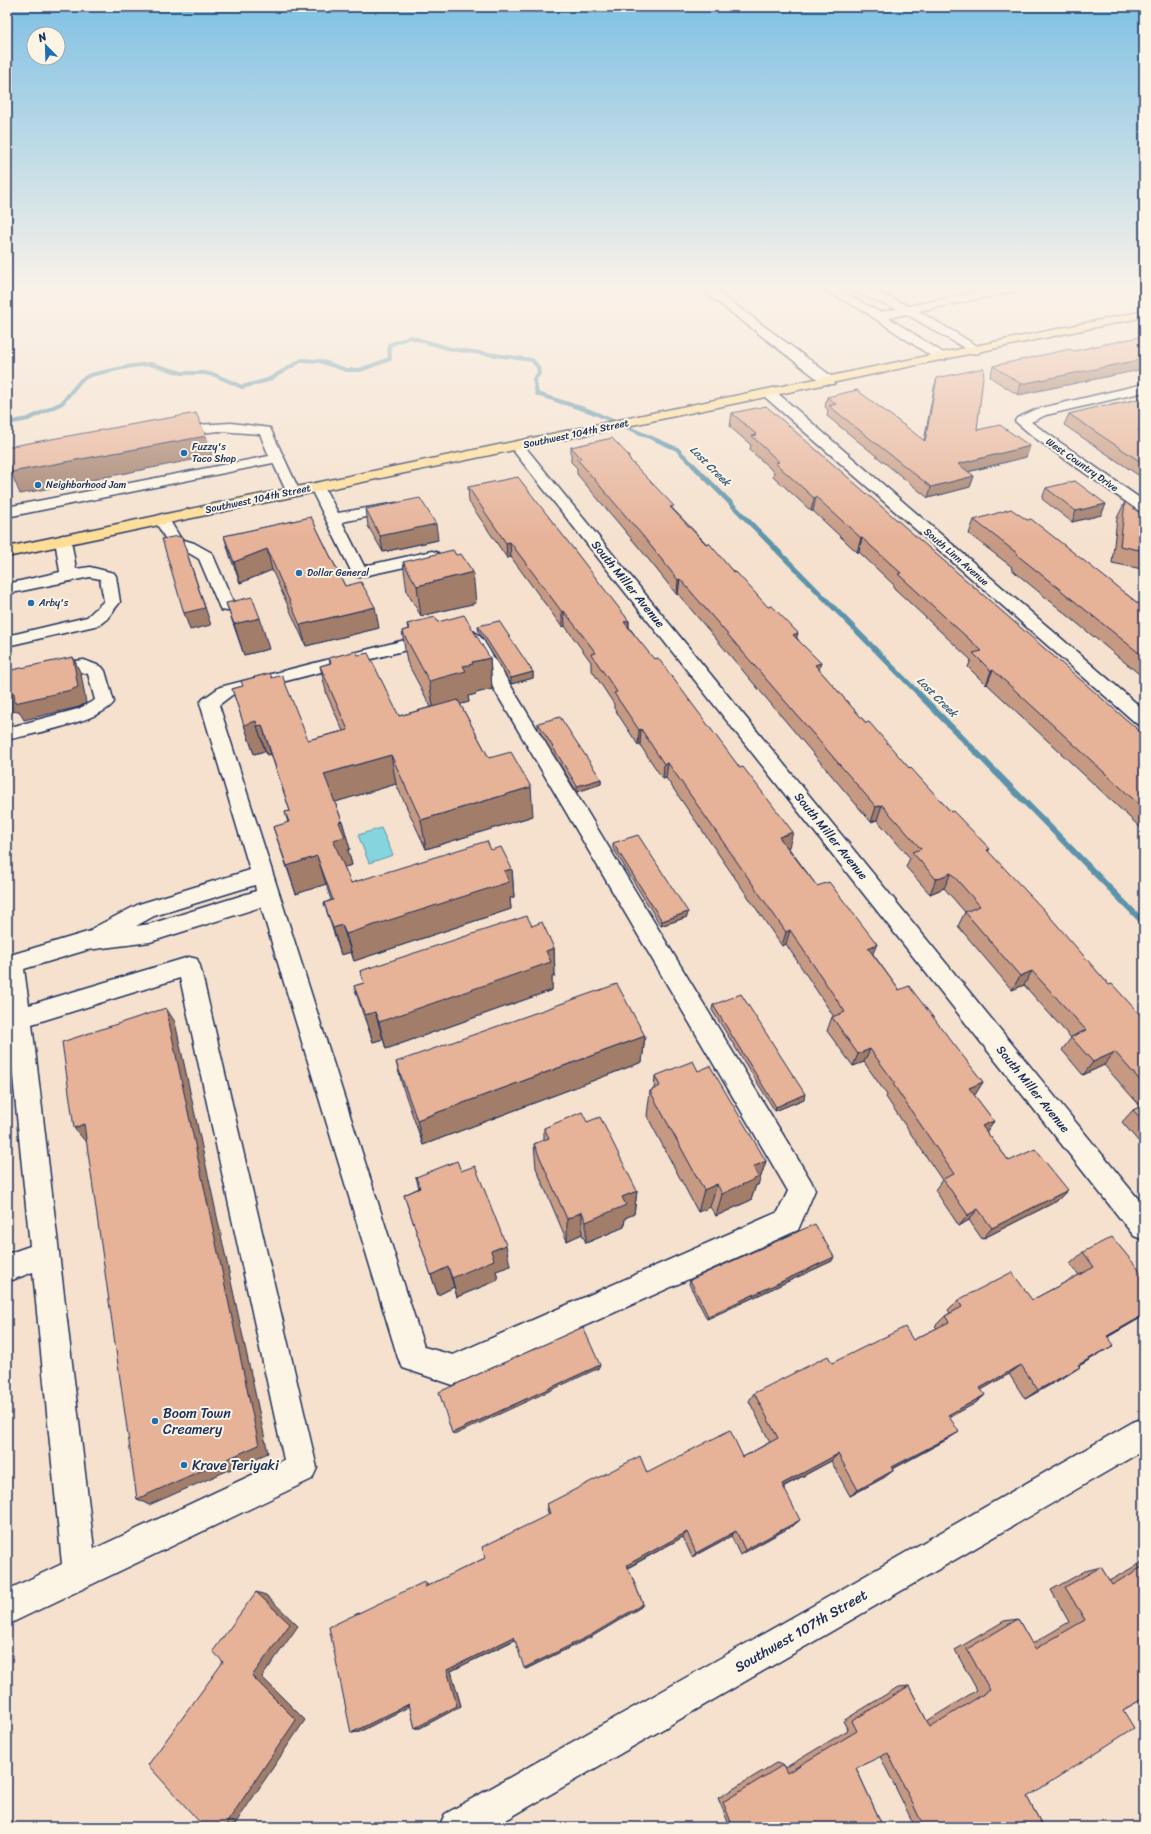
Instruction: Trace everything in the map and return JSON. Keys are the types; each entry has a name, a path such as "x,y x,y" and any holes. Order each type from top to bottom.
{"main road":[{"name":"Southwest 104th Street","path":"7,552 873,372"}],"street":[{"path":"817,372 829,381"},
{"name":"West Country Drive","path":"1144,388 1042,412 1022,421 1040,436 1144,508"},
{"name":"South Linn Avenue","path":"770,394 1144,720"},
{"path":"160,435 198,428 254,428 265,431 293,492"},
{"name":"South Miller Avenue","path":"517,446 1144,1227"},
{"path":"7,512 278,458"},
{"path":"317,487 359,572 446,553"},
{"path":"332,519 401,506"},
{"path":"162,519 174,542 188,546 206,556 227,606"},
{"path":"63,540 70,575"},
{"path":"7,589 90,572 108,576 112,602 101,615 93,621 7,641"},
{"path":"460,632 474,640 802,1190 788,1221 453,1370 413,1358 265,885 210,703 226,691 460,632"},
{"path":"7,682 45,670 84,666 96,671 105,702 84,714 7,734"},
{"path":"80,1573 18,1018 10,965 87,941 150,933 265,885"},
{"path":"7,1608 302,1468 189,966 18,1018"},
{"path":"7,1268 45,1254"},
{"name":"Southwest 107th Street","path":"458,1827 828,1616 1144,1433"}],"water":[{"path":"381,828 393,855 369,863 358,835"}],"building":[{"path":"967,372 984,372 977,430 1000,425 1030,446 958,464 974,476 931,487 829,406 836,404 827,397 857,390 925,441 937,378"},
{"path":"1002,372 1082,372 1021,384"},
{"path":"1144,398 1144,429 1138,430 1144,433 1144,464 1069,414 1105,405 1107,406"},
{"path":"766,406 1144,735 1144,809 993,670 991,671 973,653 982,651 898,574 901,573 816,497 814,498 775,463 779,462 752,436 757,435 732,413"},
{"path":"196,413 206,436 11,472 7,447"},
{"path":"612,438 630,457 628,458 674,506 670,507 706,544 709,543 734,573 736,572 768,607 772,606 798,633 793,635 821,663 815,665 866,723 869,722 909,768 910,767 951,812 953,811 990,849 987,850 1044,910 1109,985 1112,984 1144,1019 1144,1085 1115,1052 1093,1062 1071,1037 1086,1030 1032,971 1020,976 965,912 980,906 951,873 936,879 912,852 921,849 882,805 876,807 680,579 678,580 577,459 581,458 571,447"},
{"path":"518,477 629,621 624,622 654,659 658,658 740,768 743,767 793,832 779,837 817,886 829,882 877,944 868,948 899,990 909,986 983,1082 969,1088 994,1121 982,1126 1009,1161 1035,1149 1068,1190 992,1228 978,1209 968,1215 943,1179 954,1174 893,1084 895,1083 870,1049 858,1054 832,1017 845,1012 790,930 786,932 668,763 664,764 641,729 639,730 614,693 617,692 591,654 596,653 564,611 562,612 510,542 506,543 468,487"},
{"path":"1075,481 1106,504 1076,511 1046,488"},
{"path":"420,498 436,524 380,536 366,509"},
{"path":"1125,502 1144,516 1144,551 1120,546"},
{"path":"1011,509 1027,520 1031,519 1144,608 1144,657 974,520"},
{"path":"311,517 345,586 361,582 375,607 300,625 267,549 234,562 224,536"},
{"path":"178,536 182,538 205,608 184,613 162,539"},
{"path":"453,550 456,555 461,554 473,572 417,586 403,562"},
{"path":"252,597 260,618 234,624 226,603"},
{"path":"464,615 490,658 472,662 473,664 463,666 466,671 429,681 402,631 410,629 407,624 435,617 438,622"},
{"path":"499,621 533,672 511,678 478,626"},
{"path":"356,651 358,655 368,653 399,716 458,700 489,758 511,752 531,787 421,820 391,755 324,774 342,821 339,822 345,837 333,840 351,883 487,841 491,850 501,847 512,869 504,871 509,882 346,934 342,925 333,928 324,903 333,900 317,856 287,866 273,827 289,822 285,812 290,811 262,725 257,726 256,721 244,725 232,689 243,686 241,681 270,673 272,678 282,675 308,740 348,730 320,666 331,663 329,658"},
{"path":"73,657 78,687 15,703 14,693 7,695 7,671"},
{"path":"560,717 601,779 577,786 538,723"},
{"path":"638,835 688,912 662,921 613,843"},
{"path":"527,916 532,926 542,922 554,948 546,951 551,962 379,1022 375,1012 365,1015 354,986 364,983 360,971"},
{"path":"617,984 645,1036 417,1120 396,1062"},
{"path":"741,994 805,1094 776,1107 713,1005"},
{"path":"166,1008 259,1445 137,1499 84,1124 74,1128 62,1042"},
{"path":"693,1061 698,1071 710,1066 766,1161 753,1167 759,1177 722,1194 717,1184 704,1190 650,1091 660,1086 655,1076"},
{"path":"1144,1105 1144,1122 1133,1110"},
{"path":"582,1112 587,1122 600,1117 637,1191 622,1197 626,1205 586,1222 582,1212 567,1219 534,1144 549,1138 544,1128"},
{"path":"457,1161 461,1171 475,1166 506,1245 491,1251 494,1260 452,1278 448,1267 431,1275 404,1195 420,1188 416,1177"},
{"path":"815,1224 834,1257 708,1316 690,1280"},
{"path":"1112,1237 1144,1276 1144,1315 1107,1336 1114,1345 1078,1365 1080,1367 1038,1390 1021,1365 980,1388 985,1395 948,1415 959,1432 892,1467 894,1470 858,1490 838,1454 782,1484 800,1520 745,1550 736,1531 696,1553 687,1532 627,1565 643,1604 591,1635 524,1668 514,1637 447,1670 457,1706 415,1728 409,1704 351,1733 329,1627 424,1582 425,1587 485,1558 482,1547 550,1514 547,1504 640,1456 647,1473 730,1430 743,1457 778,1438 754,1393 828,1356 832,1363 905,1327 913,1340 949,1322 945,1316 962,1307 958,1300 1012,1272 1032,1300 1094,1267 1083,1252"},
{"path":"583,1327 600,1365 452,1433 439,1392"},
{"path":"1144,1566 1144,1698 1123,1710 1134,1728 1027,1797 1043,1827 924,1827 888,1753 856,1768 883,1827 733,1827 723,1802 783,1765 787,1773 857,1731 852,1721 909,1686 930,1727 990,1690 967,1649 1018,1619 1035,1649 1085,1620 1065,1587 1101,1567 1112,1585"},
{"path":"256,1592 290,1624 252,1676 296,1720 224,1827 204,1827 148,1765 223,1662 213,1651"}],"waterway":[{"name":"Lost Creek","path":"7,423 28,419 62,403 81,380 90,375 106,372"},
{"name":"Lost Creek","path":"177,372 215,375 242,387 268,380 282,372"},
{"name":"Lost Creek","path":"539,372 539,374 534,379 537,394 590,411 677,449 693,465"},
{"name":"Lost Creek","path":"693,465 920,695"},
{"name":"Lost Creek","path":"919,694 1144,923"}],"place":[{"name":"Fuzzy's Taco Shop","path":"184,453"},
{"name":"Neighborhood Jam","path":"38,485"},
{"name":"Dollar General","path":"299,573"},
{"name":"Arby's","path":"31,603"},
{"name":"Boom Town Creamery","path":"155,1421"},
{"name":"Krave Teriyaki","path":"184,1465"}]}
